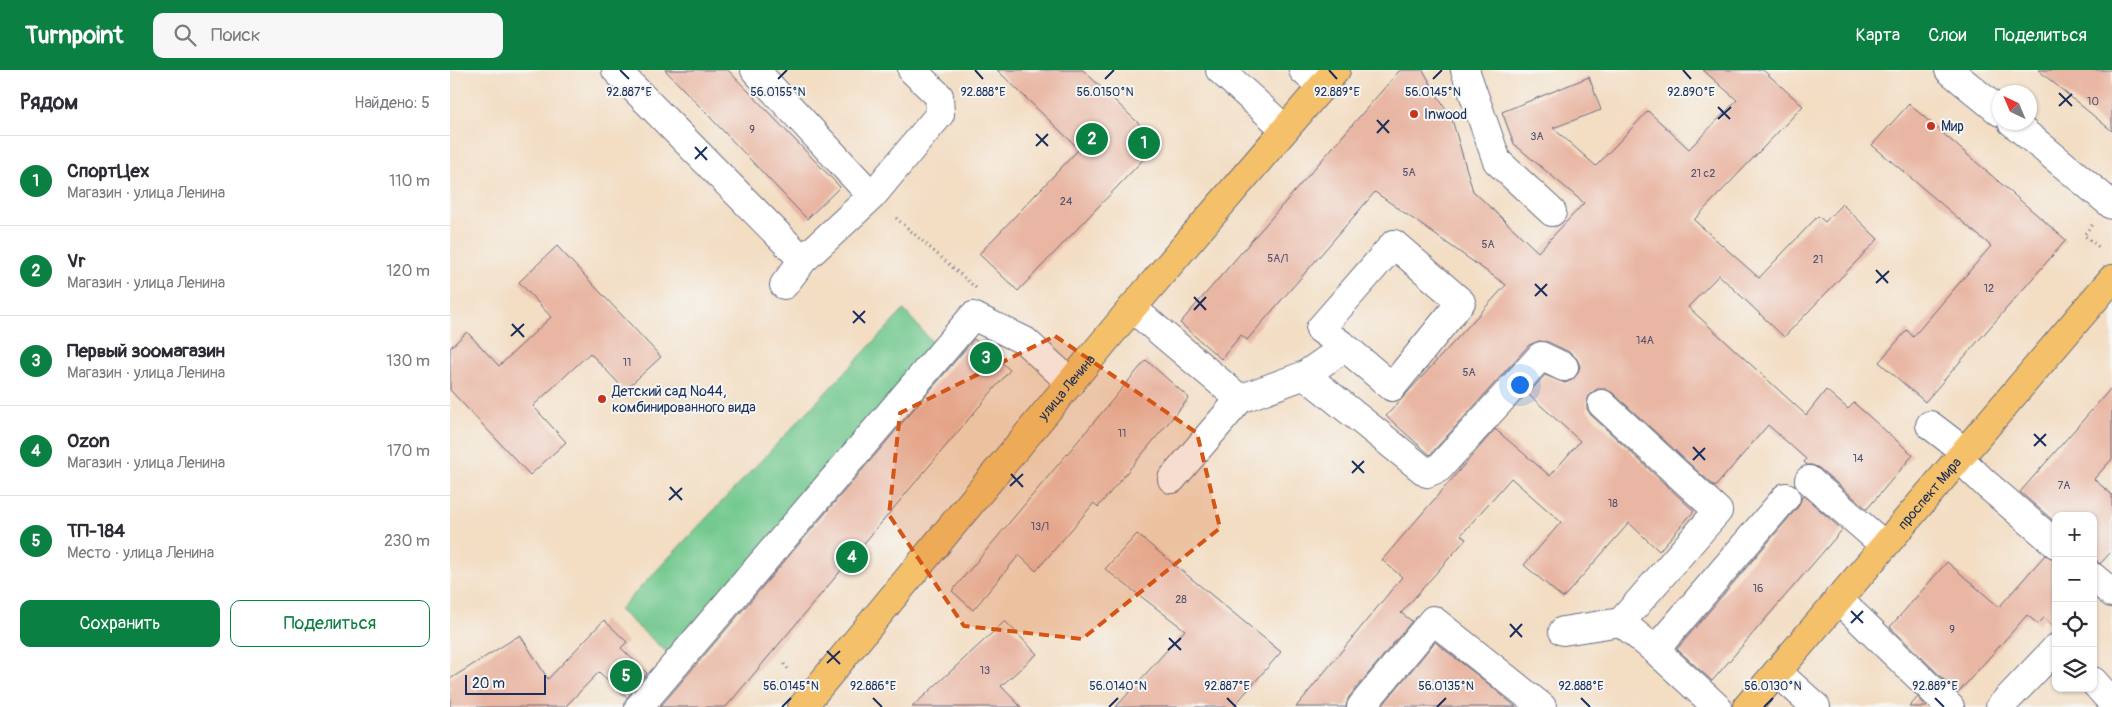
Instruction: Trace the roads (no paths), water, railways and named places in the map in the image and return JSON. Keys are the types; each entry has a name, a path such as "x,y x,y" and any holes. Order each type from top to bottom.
{"main road":[{"name":"улица Ленина","path":"802,707 1132,308 1285,129 1320,76"},
{"name":"проспект Мира","path":"1747,707 2112,279"}],"street":[{"path":"616,70 803,260"},
{"path":"755,70 872,196"},
{"path":"784,285 803,260 872,196 940,114 939,96 912,70"},
{"path":"1220,70 1285,129"},
{"path":"1465,70 1497,161 1552,212"},
{"path":"1949,70 1992,105"},
{"path":"2020,130 2103,214"},
{"path":"1394,244 1461,302 1392,387 1344,347 1320,329 1394,244"},
{"path":"1132,308 1240,399"},
{"path":"639,707 973,316 1025,341 1071,383"},
{"path":"1172,479 1240,399 1305,375 1344,347"},
{"path":"1305,375 1427,473 1440,468 1541,356 1564,366"},
{"path":"1563,631 1621,622 1718,511 1602,404"},
{"path":"1930,425 1962,455 1986,484 2052,541"},
{"path":"1809,480 1884,545"},
{"path":"1655,650 1786,497"},
{"path":"2097,580 2112,593"},
{"path":"1838,599 1950,707"},
{"path":"1361,707 1433,620 1532,704"},
{"path":"1621,622 1655,650 1717,707"},
{"path":"2000,707 2052,652"},
{"path":"1777,672 1816,707"},
{"path":"2097,685 2112,702"}],"place":[{"name":"Inwood","path":"1414,114"},
{"name":"Мир","path":"1931,126"},
{"name":"Vr","path":"1092,139"},
{"name":"СпортЦех","path":"1144,143"},
{"name":"Первый зоомагазин","path":"986,358"},
{"name":"Детский сад №44, комбинированного вида","path":"602,399"},
{"name":"Ozon","path":"852,557"},
{"name":"ТП-184","path":"626,676"}]}
